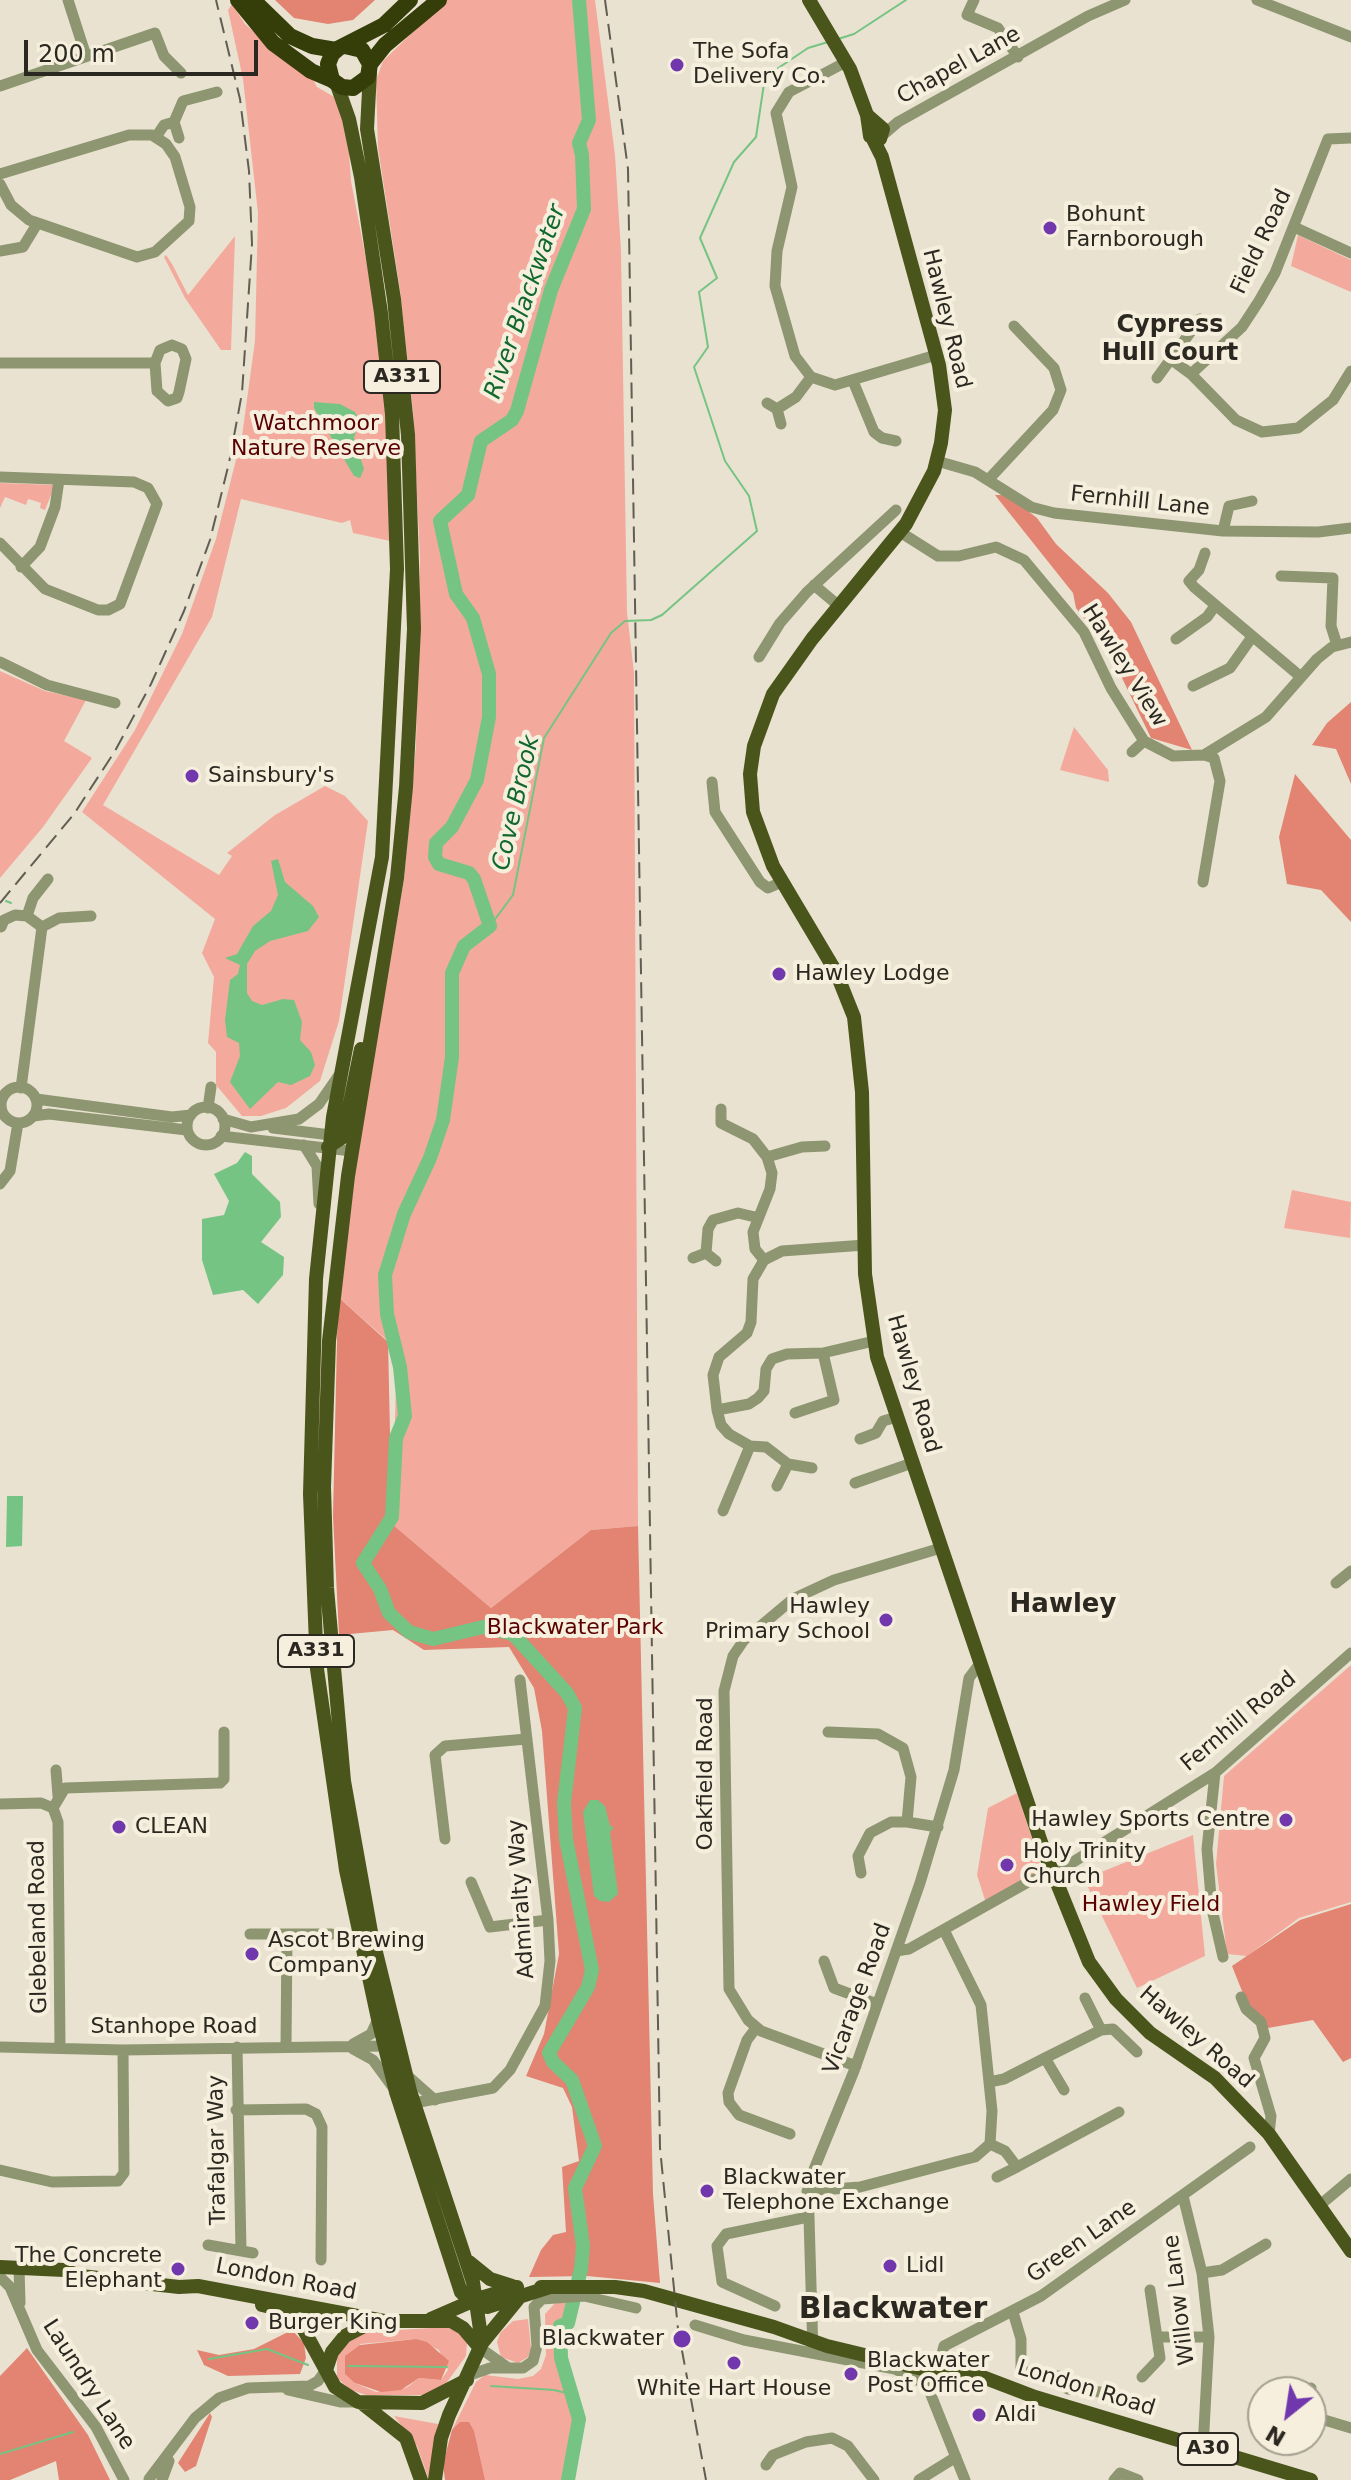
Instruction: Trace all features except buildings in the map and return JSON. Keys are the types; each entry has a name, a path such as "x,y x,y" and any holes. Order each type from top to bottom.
{"highway":[{"path":"238,0 273,43 311,71 347,88 359,86 385,45 439,0"},
{"path":"253,0 290,36 312,46 362,50 370,68"},
{"path":"334,82 328,64 340,48 384,25 410,0"}],"main road":[{"name":"Hawley Road","path":"809,0 839,47 876,129 936,355 945,410 937,461 920,501 900,532 773,694 754,746 750,787 753,812 782,882 828,955 854,1017 862,1092 865,1245 874,1341 941,1548 1089,1962 1116,1999 1170,2050 1215,2078 1269,2134 1351,2251"},
{"name":"A331","path":"370,68 367,129 394,299 408,435 414,616 407,777 399,863 373,1017 360,1051 342,1142 320,1220 310,1447 317,1669 346,1870 378,2019 406,2072 404,2100 420,2122 465,2259 481,2346"},
{"name":"A331","path":"334,82 346,108 361,177 380,302 392,414 397,547 389,771 382,857 340,1075 342,1142 329,1341 324,1487 327,1602 344,1781 392,2045 404,2100 457,2280"},
{"path":"435,2480 443,2430 481,2346 518,2292 484,2276 465,2259"},
{"name":"London Road","path":"0,2267 20,2273"},
{"name":"London Road","path":"0,2277 64,2270 81,2276 232,2291 384,2321"},
{"path":"457,2280 463,2296 475,2302"},
{"path":"427,2319 450,2300 457,2280"},
{"name":"London Road","path":"179,2287 198,2294 266,2305 289,2314 308,2332 335,2387 406,2438 421,2480"},
{"name":"London Road","path":"427,2319 475,2302 518,2292 656,2293 896,2366 986,2379 1308,2480"},
{"path":"326,2370 334,2348 345,2336 384,2321 427,2319 460,2325 481,2346"},
{"name":"London Road","path":"813,2343 934,2373"},
{"path":"360,2403 422,2403 469,2378"}],"street":[{"path":"68,0 86,56"},
{"name":"Chapel Lane","path":"876,129 898,122 1109,3 1125,0"},
{"path":"1257,0 1351,37"},
{"path":"969,11 998,28 1018,57"},
{"path":"0,86 154,28 164,56 181,73"},
{"path":"846,62 789,92 776,113 792,187 777,251 775,286 795,356 811,377 829,385 853,381 936,355"},
{"path":"179,138 174,122 183,101 217,92"},
{"path":"156,137 164,125 174,122"},
{"path":"0,174 129,135 156,137 173,153 190,207 189,221 155,252 137,257 37,224 11,205 0,184"},
{"name":"Field Road","path":"1191,374 1242,327 1275,273 1328,139 1351,138"},
{"path":"0,251 23,247 37,224"},
{"path":"1294,227 1351,253"},
{"path":"1157,378 1200,319"},
{"path":"989,479 1053,410 1061,390 1054,368 1014,326"},
{"path":"165,346 177,346 184,353 179,392 173,400 159,396 155,363 165,346"},
{"path":"1172,360 1191,374 1236,420 1262,432 1298,428 1333,400 1351,371"},
{"path":"0,363 155,363"},
{"path":"781,424 772,406 796,397 811,377"},
{"path":"853,381 874,432 882,438 896,441"},
{"name":"Fernhill Lane","path":"937,461 989,479 1031,507 1054,513 1223,531 1318,532 1351,528"},
{"path":"0,477 134,482 148,488 154,496 155,516 120,604 108,610 45,589 0,543"},
{"path":"21,567 40,547 55,507 59,480"},
{"path":"1223,531 1229,506 1252,501"},
{"path":"759,657 780,623 814,585 896,510"},
{"name":"Hawley View","path":"900,532 938,556 959,556 996,547 1024,560 1084,632 1116,697 1144,741 1173,756 1204,755"},
{"path":"1205,553 1199,570 1189,581 1301,677"},
{"path":"1281,576 1333,578 1331,626 1337,645"},
{"path":"814,585 839,606"},
{"path":"1176,639 1207,617 1215,606"},
{"path":"1193,686 1230,668 1252,637"},
{"path":"1204,755 1266,717 1317,659 1337,645 1351,642"},
{"path":"0,662 47,685 115,703"},
{"path":"1132,752 1144,741"},
{"path":"1203,882 1220,781 1214,758 1204,755"},
{"path":"712,782 715,812 760,882 768,888 782,882"},
{"path":"27,916 33,898 48,879"},
{"path":"1,927 9,916 27,916 42,927"},
{"path":"42,927 59,918 91,916"},
{"path":"21,1088 42,927"},
{"path":"269,1126 299,1119 310,1112 340,1075"},
{"path":"208,1108 211,1087"},
{"path":"208,1108 191,1115 172,1117 36,1099 29,1090 21,1088 7,1091 1,1105 7,1119 18,1123 33,1116 49,1114 187,1130 197,1143 206,1145 221,1136 304,1145 342,1142"},
{"path":"33,1116 36,1099"},
{"path":"208,1108 239,1126 269,1126 342,1142"},
{"path":"721,1109 721,1123 753,1139 767,1157 772,1173 770,1189 755,1217 755,1249 764,1260"},
{"path":"187,1130 191,1115"},
{"path":"221,1136 223,1119"},
{"path":"0,1184 10,1171 18,1123"},
{"path":"304,1145 317,1166 320,1220"},
{"path":"767,1157 792,1149 825,1146"},
{"path":"693,1258 711,1257 708,1229 713,1220 738,1213 755,1217"},
{"path":"812,1468 788,1464 766,1447 750,1446 729,1434 721,1425 713,1375 719,1357 747,1333 753,1279 764,1260 782,1251 865,1245"},
{"path":"717,1410 749,1404 758,1398 764,1391 766,1369 772,1359 787,1354 823,1353 874,1341"},
{"path":"795,1413 834,1400 823,1353"},
{"path":"860,1439 876,1433 883,1421 897,1417"},
{"path":"723,1511 750,1446"},
{"path":"855,1483 912,1463"},
{"path":"777,1486 788,1464"},
{"name":"Oakfield Road","path":"756,2028 738,2007 728,1983 724,1691 733,1656 755,1628 806,1592 941,1548"},
{"path":"1336,1583 1351,1571"},
{"name":"Fernhill Road","path":"896,1951 909,1949 1055,1870 1215,1773 1351,1653"},
{"name":"Vicarage Road","path":"813,2343 807,2191 856,2066 938,1827 954,1770 969,1678 981,1662"},
{"name":"Admiralty Way","path":"404,2100 435,2100 493,2088 510,2070 545,2006 550,1961 548,1920 520,1680"},
{"path":"0,1804 56,1802 65,1788 220,1783 224,1779 224,1732"},
{"path":"828,1732 878,1734 903,1748 911,1777 907,1822"},
{"path":"445,1839 435,1755 445,1746 527,1739"},
{"name":"Glebeland Road","path":"56,1770 60,2047"},
{"path":"1215,1773 1207,1849 1212,1909 1223,1957"},
{"path":"861,1873 858,1856 870,1833 891,1822 938,1827"},
{"path":"471,1882 490,1927 548,1920"},
{"path":"807,2191 860,2187 975,2157 990,2144 992,2111 981,2005 944,1930"},
{"path":"250,1934 332,1934"},
{"path":"286,2046 287,1934"},
{"path":"824,1961 834,1988 877,2004"},
{"path":"1241,1997 1246,2009 1261,2022 1265,2038 1254,2058 1271,2116 1269,2134"},
{"path":"1085,1998 1101,2030"},
{"path":"349,2047 371,2034 378,2019"},
{"path":"790,2134 739,2115 729,2102 728,2093 747,2040 756,2028 856,2066"},
{"path":"989,2082 1004,2079 1101,2030 1113,2029 1137,2052"},
{"name":"Stanhope Road","path":"0,2047 123,2050 392,2045"},
{"name":"Trafalgar Way","path":"208,2245 247,2252 236,2110 237,2047"},
{"path":"349,2047 373,2060 404,2100"},
{"path":"0,2170 52,2182 108,2184 118,2181 124,2173 123,2050"},
{"path":"1045,2058 1064,2090"},
{"path":"406,2072 417,2087 435,2100 420,2122"},
{"path":"236,2110 306,2109 316,2114 322,2127 321,2260"},
{"path":"997,2177 1119,2112"},
{"path":"990,2144 1005,2151 1017,2167"},
{"name":"Green Lane","path":"934,2373 940,2352 953,2339 1013,2312 1076,2272 1250,2147"},
{"path":"1320,2205 1351,2179"},
{"name":"Willow Lane","path":"1183,2196 1202,2273 1209,2337 1203,2448"},
{"path":"775,2306 722,2282 717,2246 726,2234 808,2217"},
{"path":"1202,2273 1222,2270 1266,2244"},
{"name":"Laundry Lane","path":"20,2273 20,2311"},
{"name":"Laundry Lane","path":"0,2277 10,2287 37,2350 53,2376 96,2427 124,2480"},
{"path":"469,2378 486,2368 523,2368 533,2361 537,2346 534,2307 556,2290"},
{"path":"1142,2377 1160,2358 1150,2290"},
{"path":"587,2291 636,2308"},
{"path":"1013,2312 1021,2339 1021,2368 1034,2377 1059,2376 1068,2389 1111,2393"},
{"path":"695,2325 744,2340 813,2343"},
{"path":"1158,2337 1209,2337"},
{"path":"481,2346 508,2368"},
{"path":"149,2480 195,2418 219,2398 248,2388 284,2389 313,2384 326,2370"},
{"path":"934,2373 934,2407 965,2480"},
{"path":"284,2389 331,2401 360,2403"},
{"path":"1327,2421 1351,2428"},
{"path":"766,2465 773,2455 806,2442 832,2438 848,2446 874,2480"},
{"path":"149,2480 161,2480 180,2439"},
{"path":"919,2480 956,2457"},
{"path":"1114,2480 1120,2473 1138,2480"}],"green space":[{"path":"275,0 375,0 353,20 328,24 294,18"},
{"path":"446,0 595,0 615,155 621,251 627,612 634,673 638,1526 591,1530 491,1608 392,1524 397,1349 338,1297 348,1208 404,879 416,745 420,558 413,413 400,290 378,148 376,80 383,61"},
{"name":"Watchmoor Nature Reserve","path":"232,4 245,24 311,76 317,87 336,98 348,139 351,181 374,301 388,416 395,542 353,533 350,520 342,523 241,499 212,617 103,805 219,875 232,856 227,853 275,815 325,786 345,796 368,821 339,1021 320,1081 286,1108 261,1116 242,1116 216,1085 216,1052 208,1043 214,977 202,953 215,919 82,812 135,730 182,634 216,539 242,436 255,341 258,213 243,79 228,10"},
{"path":"1298,235 1351,260 1351,292 1291,266"},
{"path":"235,236 231,350 221,350 185,298 164,257 166,255 172,264 188,295"},
{"path":"0,483 55,485 45,510 40,508 41,503 32,500 28,499 26,505 5,497 0,508"},
{"path":"995,495 1007,495 1037,518 1056,544 1108,593 1131,622 1192,750 1151,738 1109,651 1076,608 1073,593"},
{"path":"0,671 45,691 86,700 64,741 92,758 43,827 0,878"},
{"path":"1351,702 1351,784 1336,749 1312,745 1327,723"},
{"path":"1074,727 1108,770 1109,782 1060,770"},
{"path":"1295,774 1351,840 1351,922 1321,890 1287,884 1279,837"},
{"path":"1292,1190 1351,1202 1350,1238 1284,1228"},
{"name":"Blackwater Park","path":"338,1297 388,1342 392,1524 491,1608 591,1530 638,1526 653,2194 660,2283 587,2276 529,2277 541,2250 553,2235 566,2232 562,2167 579,2161 572,2107 563,2088 526,2076 544,2034 559,1954 542,1731 534,1688 509,1647 424,1650 393,1630 339,1635 333,1516"},
{"name":"Hawley Sports Centre","path":"1351,1665 1351,1902 1299,1918 1247,1956 1227,1954 1216,1864 1224,1776"},
{"path":"1017,1793 1043,1872 986,1903 977,1875 988,1808"},
{"name":"Hawley Field","path":"1193,1835 1205,1956 1137,1988 1084,1879"},
{"path":"1351,1904 1351,2058 1343,2062 1313,2020 1268,2028 1248,2006 1232,1966 1300,1920"},
{"path":"557,2301 569,2303 565,2317 556,2326 557,2358 575,2419 565,2480 445,2480 452,2430 476,2382 485,2375 518,2379 533,2376 541,2369 546,2355 545,2314"},
{"path":"528,2319 531,2348 528,2357 518,2363 501,2357 497,2342 500,2333 513,2321"},
{"path":"447,2327 458,2332 467,2343 466,2356 445,2385 424,2395 366,2395 351,2390 337,2378 337,2354 354,2337 366,2332","holes":["416,2339 439,2350 448,2370 441,2380 419,2378 406,2388 376,2392 355,2383 360,2344"]},
{"path":"292,2330 304,2343 306,2358 300,2374 228,2376 204,2365 197,2350 219,2355 254,2349"},
{"path":"416,2339 427,2342 449,2361 441,2380 419,2378 401,2390 381,2392 355,2383 345,2374 345,2356 360,2345"},
{"path":"27,2348 88,2435 110,2480 59,2480 56,2461 10,2480 0,2480 0,2376"},
{"path":"210,2413 212,2417 196,2466 185,2472 178,2463"},
{"path":"394,2416 438,2424 429,2480 417,2446"},
{"path":"460,2422 469,2422 474,2431 485,2480 445,2480 443,2464 452,2430"}],"shaded area":[{"path":"314,402 340,404 355,412 359,420 354,438 364,469 360,478 354,476 314,408"},
{"path":"278,859 285,882 313,906 319,917 308,931 270,941 255,951 247,964 247,993 252,1001 262,1005 283,999 294,1000 302,1022 300,1040 311,1052 315,1065 310,1076 291,1085 278,1082 250,1109 230,1082 240,1056 239,1043 227,1037 225,1020 230,980 238,974 240,965 225,958 237,954 253,926 271,911 278,895 271,861"},
{"path":"245,1152 252,1156 252,1174 280,1202 281,1217 261,1242 284,1257 283,1275 258,1304 243,1290 213,1295 202,1260 202,1219 224,1215 229,1201 214,1174 237,1163"},
{"path":"7,1496 23,1496 22,1546 6,1547"},
{"path":"590,1800 598,1800 605,1806 610,1826 614,1827 610,1832 618,1894 609,1902 600,1901 594,1896 583,1812"}],"waterway":[{"name":"River Blackwater","path":"568,2480 579,2419 561,2358 560,2326 568,2323 581,2269 583,2246 575,2188 595,2146 572,2080 553,2062 549,2053 588,1987 592,1970 566,1839 564,1803 575,1708 567,1693 513,1634 483,1627 433,1639 409,1632 389,1613 380,1589 363,1563 392,1517 396,1438 405,1416 400,1367 387,1314 385,1275 404,1214 430,1158 443,1120 452,1057 452,973 464,946 490,926 474,879 469,873 439,864 435,857 436,843 452,827 477,780 489,717 489,674 473,618 456,594 440,521 468,495 481,441 512,420 517,411 551,290 584,209 579,143 589,120 579,0"},
{"name":"Cove Brook","path":"838,39 854,34 906,0"},
{"name":"Cove Brook","path":"490,926 513,895 544,738 611,633 625,621 651,620 662,615 757,531 749,496 725,461 694,367 708,347 699,292 717,278 700,238 734,162 756,137 765,77 808,48 828,42"},
{"path":"6,901 11,903"},
{"path":"209,2359 267,2349 308,2365"},
{"path":"348,2366 447,2367"},
{"path":"491,2386 570,2394"},
{"path":"0,2454 73,2432"}],"railway":[{"path":"0,903 74,814 115,751 151,684 184,611 210,540 229,463 242,393 252,244 249,171 240,99 216,0"},
{"path":"605,0 628,169 660,2148 678,2329 706,2480"}],"place":[{"name":"The Sofa Delivery Co.","path":"677,65"},
{"name":"Bohunt Farnborough","path":"1050,228"},
{"name":"Sainsbury's","path":"192,776"},
{"name":"Hawley Lodge","path":"779,974"},
{"name":"Hawley Primary School","path":"886,1620"},
{"name":"Hawley Sports Centre","path":"1286,1820"},
{"name":"CLEAN","path":"119,1827"},
{"name":"Holy Trinity Church","path":"1007,1865"},
{"name":"Ascot Brewing Company","path":"252,1954"},
{"name":"Blackwater Telephone Exchange","path":"707,2191"},
{"name":"Lidl","path":"890,2266"},
{"name":"The Concrete Elephant","path":"178,2269"},
{"name":"Burger King","path":"252,2323"},
{"name":"Blackwater","path":"682,2339"},
{"name":"White Hart House","path":"734,2363"},
{"name":"Blackwater Post Office","path":"851,2374"},
{"name":"Aldi","path":"979,2415"}],"district":[{"name":"Cypress Hull Court","path":"1170,340"},
{"name":"Hawley","path":"1063,1605"},
{"name":"Blackwater","path":"893,2310"}]}
